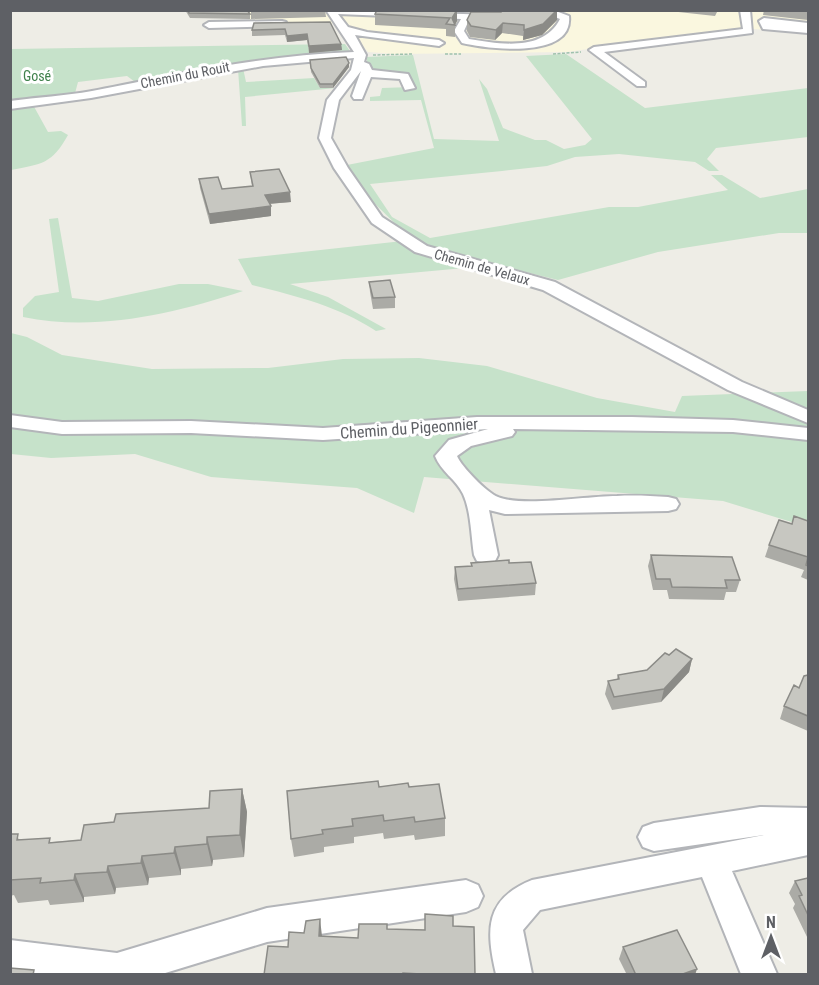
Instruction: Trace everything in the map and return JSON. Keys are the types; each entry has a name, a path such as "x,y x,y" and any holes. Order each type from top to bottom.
{"street":[{"path":"465,21 459,31 466,41 522,45 544,43 564,22 568,13 542,10"},
{"path":"641,84 594,50 748,31 745,10"},
{"path":"242,41 248,25 261,17 256,13"},
{"path":"762,16 808,21"},
{"path":"335,19 496,18"},
{"path":"335,19 366,35 439,43"},
{"path":"335,19 362,64 358,96"},
{"path":"209,25 296,23"},
{"name":"Chemin du Rouit","path":"10,105 100,93 270,60 362,64 404,76 409,88"},
{"name":"Chemin de Velaux","path":"362,64 333,100 325,138 340,168 377,220 421,249 549,286 735,386 808,417"},
{"name":"Chemin du Pigeonnier","path":"10,421 62,428 191,427 323,434 477,423 733,426 808,434"},
{"path":"486,555 475,495 464,478 450,465 446,456 449,448 459,443 507,431 514,423"},
{"path":"475,495 488,502 526,508 607,503 668,504"},
{"path":"654,837 760,821 808,822"},
{"path":"514,975 504,928 512,910 532,896 808,841"},
{"path":"711,859 759,975"},
{"path":"10,957 116,973 267,925 466,896"}],"shaded area":[{"path":"808,10 808,33 738,28 567,52 394,54 368,52 344,23 248,27 243,24 249,20 249,12 199,11"}],"green space":[{"name":"Gosé","path":"345,44 355,58 294,60 243,68 246,82 314,78 320,88 336,88 245,97 246,126 242,126 238,69 142,87 127,76 78,82 74,97 32,103 48,132 61,131 68,135 57,152 38,164 11,170 11,49"},
{"path":"566,54 645,108 808,88 808,137 716,148 707,159 719,171 709,171 695,162 619,154 575,157 547,166 370,184 392,217 430,238 609,207 638,207 728,190 711,175 722,175 760,198 808,189 808,233 779,233 658,252 558,280 497,265 290,284 328,297 386,329 376,331 332,308 252,285 238,259 412,240 372,201 347,165 434,148 421,100 370,101 370,97 380,96 382,88 412,87 412,78 403,74 369,69 366,57 413,55 434,139 499,141 479,79 487,89 503,128 535,140 546,140 564,149 585,145 592,139 526,56"},
{"path":"58,218 72,298 98,301 179,284 208,284 243,291 189,307 134,318 78,322 23,317 23,308 35,296 59,292 49,219"},
{"path":"11,333 27,337 62,355 152,369 268,368 343,359 419,358 487,366 597,398 675,412 682,396 808,391 808,527 723,501 424,477 414,513 357,488 211,477 135,454 51,458 11,454"}],"building":[{"path":"188,10 247,10 250,14 189,13"},
{"path":"377,10 457,10 452,18 455,25 446,24 450,18 375,14"},
{"path":"501,10 557,10 543,24 524,30 524,25 503,23 496,30 471,26 467,20 471,12 501,12"},
{"path":"330,22 341,44 309,46 307,34 287,36 285,29 252,30 254,23"},
{"path":"346,57 349,63 333,84 320,84 311,68 310,60"},
{"path":"279,169 290,192 265,195 271,206 209,214 199,179 218,177 222,189 253,186 250,172"},
{"path":"390,280 395,297 373,298 369,282"},
{"path":"794,516 808,521 808,557 769,545 779,520 792,524"},
{"path":"651,555 732,557 740,580 725,580 727,588 672,587 670,579 656,579"},
{"path":"509,560 509,563 531,562 536,583 458,589 455,567 472,566 471,563"},
{"path":"676,649 692,659 664,689 614,697 608,681 619,679 618,675 647,670 665,653 669,655"},
{"path":"808,675 808,716 784,706 794,685 799,688 804,676"},
{"path":"378,781 379,787 408,783 409,787 439,784 445,818 415,822 414,817 384,821 383,815 352,819 353,826 322,830 323,834 291,839 287,791"},
{"path":"242,789 240,835 207,837 207,844 175,847 174,853 142,856 141,863 108,866 107,872 75,874 74,880 40,883 41,878 10,880 10,834 18,834 17,840 50,838 49,843 81,840 84,825 114,822 116,814 209,808 210,791"},
{"path":"808,878 808,915 795,881"},
{"path":"425,914 453,916 453,926 474,927 475,975 403,973 403,975 264,975 268,946 288,947 289,932 304,933 306,921 320,919 319,936 358,938 359,924 387,924 387,929 425,930"},
{"path":"677,930 697,969 680,975 636,975 623,947"},
{"path":"10,968 34,970 33,975 10,975"}]}
